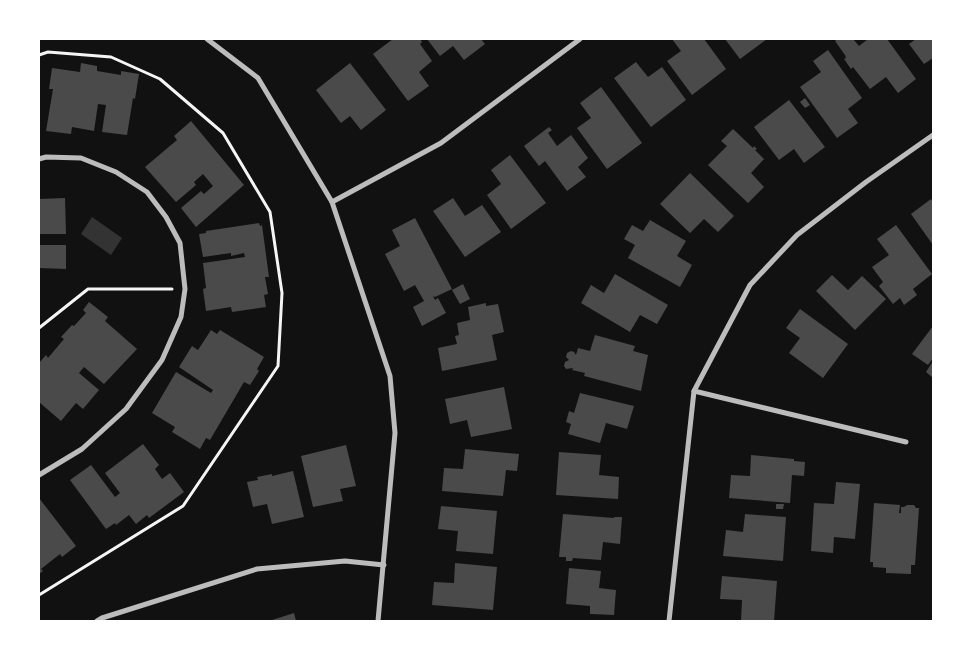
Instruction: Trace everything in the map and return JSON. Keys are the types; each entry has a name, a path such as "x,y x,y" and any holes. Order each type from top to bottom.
{"street":[{"path":"207,39 258,78 332,202 390,376 396,433 378,621"},
{"path":"332,202 441,143 580,39"},
{"path":"669,621 694,390 750,286 797,235 866,182 933,136"},
{"path":"39,159 46,157 81,158 116,172 147,192 166,217 180,243 185,289 181,317 162,360 126,409 82,449 39,475"},
{"path":"694,390 906,442"},
{"path":"97,621 257,569 345,561 384,565"}],"path":[{"path":"39,328 88,289 185,289"}],"shaded area":[{"path":"92,217 122,238 111,255 81,234"}],"building":[{"path":"393,39 420,39 422,42 420,44 432,61 419,72 429,86 408,101 373,54"},
{"path":"427,39 481,39 485,44 464,60 453,46 440,56"},
{"path":"672,39 704,39 726,69 692,95 667,61 681,51"},
{"path":"725,39 767,39 740,59"},
{"path":"838,39 853,39 859,46 868,39 887,39 916,79 898,93 886,77 870,89 853,67 851,69 844,59 846,58 845,55 835,41"},
{"path":"916,39 933,39 933,58 924,64 909,44"},
{"path":"828,50 862,98 848,109 858,123 837,138 800,87 821,72 813,61"},
{"path":"636,62 648,77 662,67 686,100 651,127 614,78"},
{"path":"81,63 97,66 97,71 121,75 121,71 139,74 127,135 102,132 106,105 98,104 94,131 72,127 71,134 46,131 53,89 49,89 52,68 80,72"},
{"path":"350,63 386,110 361,130 350,116 341,123 316,90"},
{"path":"601,87 642,143 607,169 577,128 591,118 580,103"},
{"path":"805,98 810,105 805,108 800,102"},
{"path":"789,100 825,147 804,163 794,149 779,160 754,127"},
{"path":"191,121 244,185 196,227 181,208 201,191 204,194 213,186 203,174 194,182 196,185 176,202 145,167 177,140 174,136"},
{"path":"549,127 552,130 548,133 557,146 571,135 588,158 578,167 586,177 567,191 545,161 539,166 524,146"},
{"path":"733,129 753,148 754,146 757,149 755,150 764,159 751,173 764,187 748,203 708,165 727,146 721,141"},
{"path":"510,155 546,203 511,229 487,195 501,184 491,170"},
{"path":"690,173 734,216 718,232 704,219 690,233 660,204"},
{"path":"65,198 66,234 40,234 39,199"},
{"path":"453,198 465,216 482,205 501,232 465,257 433,211"},
{"path":"931,199 933,203 933,245 911,214"},
{"path":"415,218 452,289 435,297 433,296 435,300 438,298 446,313 422,326 413,307 424,301 415,285 404,291 385,254 400,246 392,230"},
{"path":"650,220 686,241 677,256 692,265 680,287 628,258 635,245 624,239 632,225 643,231"},
{"path":"259,223 260,226 262,225 269,277 265,277 268,294 264,295 266,307 232,312 231,307 206,311 203,289 206,288 203,263 245,257 244,253 231,256 231,253 203,257 199,234 206,233 206,231"},
{"path":"896,225 932,274 913,289 917,295 904,305 900,298 893,304 879,286 883,282 872,267 889,255 877,239"},
{"path":"39,245 66,245 66,269 39,268"},
{"path":"615,274 668,305 657,324 640,315 630,332 581,303 591,285 604,293"},
{"path":"832,275 848,290 862,276 886,299 855,330 816,291"},
{"path":"463,284 470,299 460,304 452,290"},
{"path":"89,302 108,317 105,321 137,349 104,384 84,367 79,373 99,390 83,409 76,403 61,421 39,402 39,363 46,355 48,358 64,339 61,337 86,313 83,310"},
{"path":"486,303 486,306 498,304 504,332 492,335 497,360 442,371 438,348 457,344 455,336 459,335 457,323 470,320 468,307"},
{"path":"800,309 848,344 823,378 789,353 800,338 786,328"},
{"path":"933,326 933,358 928,365 912,354"},
{"path":"211,330 217,334 220,330 264,357 257,369 259,371 250,385 244,382 210,440 206,438 200,449 172,432 175,427 152,413 176,372 211,393 213,390 179,367 192,346 198,350"},
{"path":"595,335 635,346 633,351 648,355 641,391 584,376 585,373 572,370 573,368 566,369 564,366 565,362 569,360 566,357 567,353 571,351 576,355 578,348 590,351"},
{"path":"933,361 933,378 926,372"},
{"path":"504,387 512,429 471,437 467,420 450,424 445,399"},
{"path":"580,393 634,406 627,429 606,423 600,443 568,434 571,424 566,422 569,411 574,413"},
{"path":"143,444 159,465 155,469 162,479 170,473 184,492 149,518 147,515 136,524 129,515 116,525 115,523 106,529 70,480 91,465 115,497 120,493 105,473"},
{"path":"346,445 356,486 340,489 343,501 313,507 301,456"},
{"path":"465,449 519,454 517,471 506,470 503,496 442,491 444,468 463,469"},
{"path":"559,452 601,455 599,475 619,477 618,499 556,495"},
{"path":"751,455 794,459 794,461 805,462 804,476 792,475 790,503 729,498 731,475 750,476"},
{"path":"293,471 304,517 272,524 267,504 253,507 247,482 258,480 257,477"},
{"path":"836,482 860,484 855,539 834,537 833,553 811,551 814,503 834,504"},
{"path":"39,498 76,546 62,557 60,554 41,569 43,571 39,574"},
{"path":"874,503 900,505 899,513 901,513 901,507 907,505 914,505 916,508 919,508 915,565 911,565 911,574 886,573 886,568 873,567 873,562 870,562"},
{"path":"776,504 784,504 783,509 776,509"},
{"path":"441,506 497,511 493,554 456,551 458,531 438,529"},
{"path":"563,514 622,517 620,544 603,542 601,560 573,558 572,561 566,561 566,557 559,557"},
{"path":"745,514 786,517 783,561 723,556 726,530 743,532"},
{"path":"455,563 497,567 493,610 432,605 434,582 454,583"},
{"path":"569,568 601,571 599,588 616,590 614,615 590,614 590,606 566,604"},
{"path":"722,576 777,581 774,621 741,621 742,600 720,599"},
{"path":"294,613 296,621 269,621"}]}
